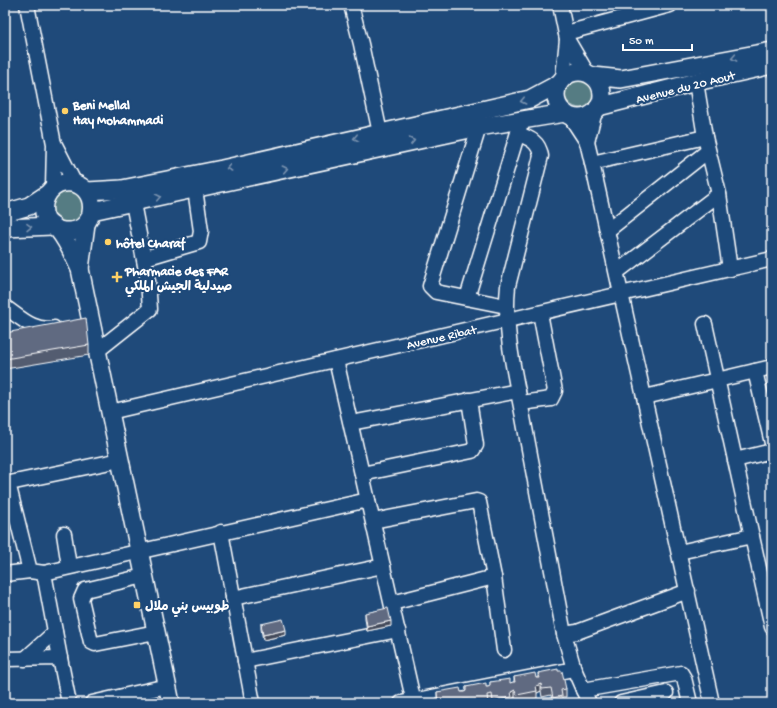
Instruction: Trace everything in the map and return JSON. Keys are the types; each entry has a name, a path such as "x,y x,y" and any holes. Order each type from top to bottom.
{"main road":[{"name":"Avenue du 20 Aout","path":"590,74 621,79 772,51"},
{"name":"Avenue du 20 Aout","path":"597,109 696,82 772,65"},
{"path":"5,213 29,206 63,184 81,188 122,189 222,169 530,99 574,72 590,74 597,80 602,91 602,96 597,109 580,118 568,114 559,106 556,98 560,81"},
{"path":"5,228 55,228 74,231 89,217 133,203 479,127 519,127 568,114"},
{"path":"81,188 92,204 80,269 78,324 97,351 171,703"},
{"path":"50,191 44,202 46,219 55,228 80,269"}],"street":[{"path":"26,5 54,144 50,191"},
{"path":"351,5 380,133"},
{"path":"560,5 566,36 560,81"},
{"path":"566,36 670,5"},
{"path":"566,36 590,74"},
{"path":"696,82 705,137 719,194 730,269"},
{"path":"587,142 597,109"},
{"path":"568,114 587,142 608,230 712,703"},
{"path":"479,127 430,286 436,292 467,298 506,314"},
{"path":"467,298 519,127"},
{"path":"519,127 535,142 541,156 508,286 506,314 519,397 564,634 574,669 586,697 662,676 677,673 682,674 690,703"},
{"path":"592,164 705,137"},
{"path":"54,144 81,188"},
{"path":"608,230 708,151"},
{"path":"145,258 199,242 201,231 195,189"},
{"path":"617,272 719,194"},
{"path":"97,351 150,309 145,258 133,203"},
{"name":"Avenue Ribat","path":"110,412 336,360 506,314 540,313 772,259"},
{"path":"5,307 33,326 44,330 78,324"},
{"path":"351,423 469,400 519,397 551,399 554,395 554,382 540,313"},
{"path":"705,324 752,536 770,605 772,627"},
{"path":"336,360 398,630 410,702 574,669"},
{"path":"645,397 772,367"},
{"path":"755,371 772,443"},
{"path":"362,474 472,451 476,445 469,400"},
{"path":"735,460 772,451"},
{"path":"30,571 6,484 120,460"},
{"path":"5,574 30,571 44,573 139,550 368,500"},
{"path":"373,521 476,501 479,502 494,577 504,650"},
{"path":"220,532 253,703"},
{"path":"64,534 69,566"},
{"path":"679,552 752,536"},
{"path":"233,598 383,566"},
{"path":"44,573 69,703"},
{"path":"144,576 85,590 81,599 88,634 91,642 95,644 156,632"},
{"path":"392,603 494,577"},
{"path":"564,634 577,632 688,591"},
{"path":"245,661 398,630"},
{"path":"25,659 55,632"},
{"path":"5,659 60,658"},
{"path":"621,703 667,698 662,676"},
{"path":"92,703 168,686"}],"green space":[{"path":"584,74 593,79 597,84 597,98 593,103 588,107 578,108 574,107 565,98 564,88 565,84 574,75"},
{"path":"62,187 88,195 79,222 64,223 53,213 51,203"}],"building":[{"path":"86,318 89,345 5,359 5,333"},
{"path":"5,325 8,327 5,333"},
{"path":"388,608 391,621 367,626 365,613"},
{"path":"283,619 286,630 263,635 261,624"},
{"path":"558,669 558,671 562,671 566,689 561,690 562,696 553,698 551,688 542,689 541,684 536,686 537,691 517,695 515,690 511,692 512,697 493,701 492,694 487,695 488,703 468,703 468,700 463,700 464,703 438,703 437,692 460,688 461,692 464,692 466,691 466,687 486,683 486,687 488,687 490,686 490,682 510,679 510,683 515,682 514,677 535,673 536,678 540,678 538,673"}],"place":[{"name":"Beni Mellal Hay Mohammadi","path":"65,111"},
{"name":"hôtel Charaf","path":"108,242"},
{"name":"Pharmacie des FAR صيدلية الجيش الملكي","path":"117,277"},
{"name":"طوبيس بني ملال","path":"137,605"}]}
